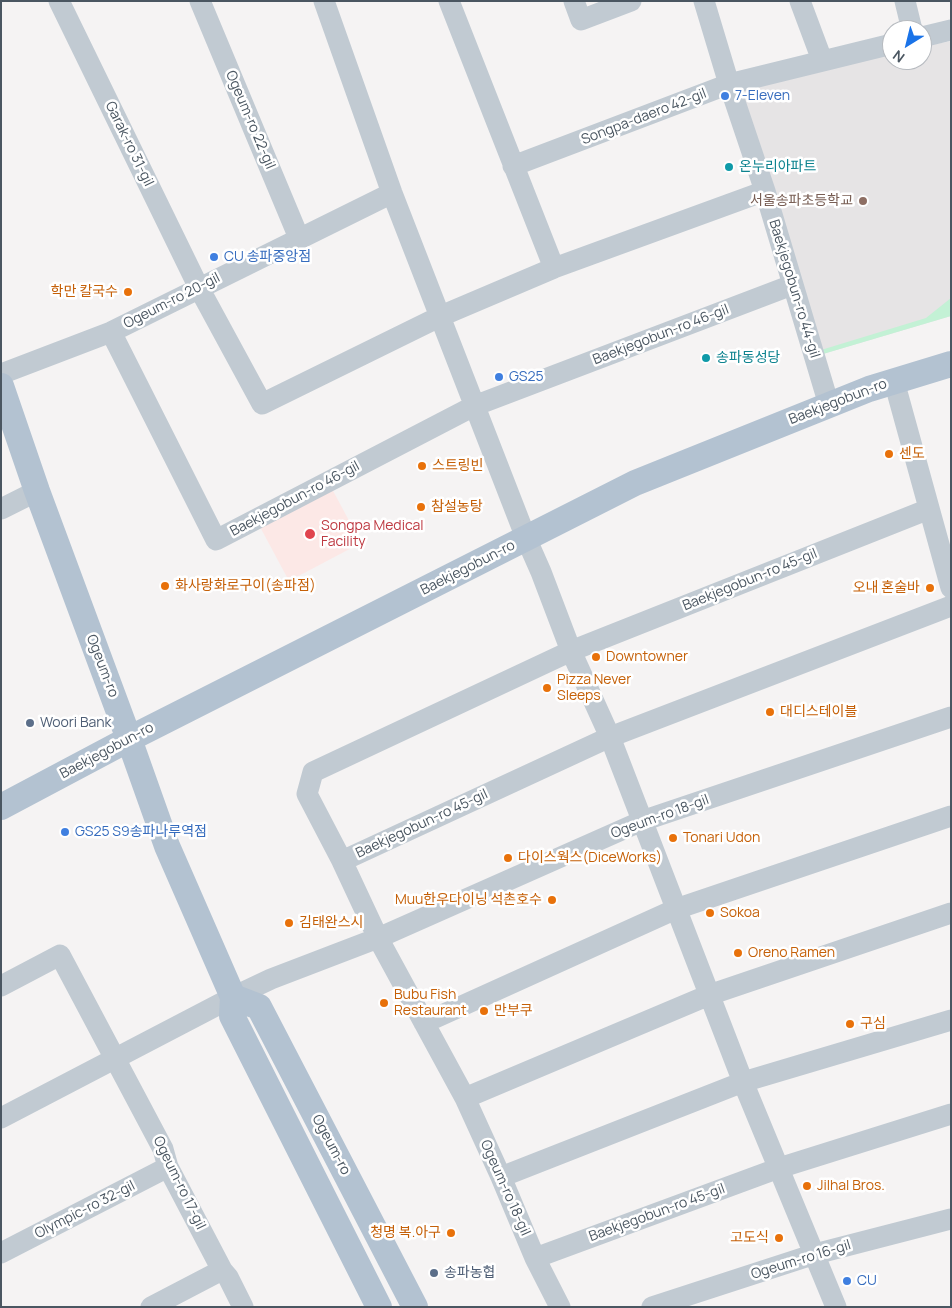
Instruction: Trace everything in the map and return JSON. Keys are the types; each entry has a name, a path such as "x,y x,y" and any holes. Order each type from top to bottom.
{"main road":[{"name":"Baekjegobun-ro","path":"1,807 129,739 635,483 829,405 894,381 951,364"},
{"name":"Ogeum-ro","path":"1,386 37,491 167,846 233,997 232,1016 379,1307"},
{"name":"Ogeum-ro","path":"233,997 258,1007 415,1307"}],"street":[{"name":"Garak-ro 31-gil","path":"59,1 200,288"},
{"name":"Ogeum-ro 22-gil","path":"200,1 299,238"},
{"path":"324,1 392,193 441,316 474,406 571,651 610,737 743,1082 836,1307"},
{"path":"449,1 554,268"},
{"path":"574,1 581,20 631,1"},
{"name":"Baekjegobun-ro 44-gil","path":"704,1 765,191 829,405"},
{"path":"800,1 822,60"},
{"path":"905,1 910,20"},
{"path":"932,35 951,30"},
{"name":"Songpa-daero 42-gil","path":"513,166 730,84 882,46"},
{"path":"200,288 262,404 441,316 554,268 765,191"},
{"name":"Ogeum-ro 20-gil","path":"1,374 112,332 392,193"},
{"name":"Baekjegobun-ro 46-gil","path":"112,332 216,540 474,406 792,285"},
{"path":"894,381 951,588"},
{"path":"1,509 37,491"},
{"name":"Baekjegobun-ro 45-gil","path":"313,772 571,651 929,509"},
{"name":"Baekjegobun-ro 45-gil","path":"342,861 610,737 951,606"},
{"name":"Ogeum-ro 18-gil","path":"233,997 271,979 378,938 642,821 951,717"},
{"name":"Ogeum-ro 18-gil","path":"313,772 307,794 342,861 378,938 465,1098 535,1258 560,1307"},
{"path":"424,1023 676,909 951,816"},
{"path":"465,1098 709,995 951,913"},
{"path":"1,986 60,955 115,1059"},
{"path":"1,1118 233,997"},
{"path":"501,1177 743,1082 951,1020"},
{"name":"Ogeum-ro 17-gil","path":"115,1059 163,1149 168,1167 243,1307"},
{"name":"Baekjegobun-ro 45-gil","path":"535,1258 779,1168 951,1114"},
{"name":"Olympic-ro 32-gil","path":"1,1253 168,1167"},
{"name":"Ogeum-ro 16-gil","path":"652,1307 687,1302 815,1254 951,1219"},
{"path":"151,1307 222,1270"}],"shaded area":[{"name":"서울송파초등학교","path":"951,41 951,316 823,354 739,86 882,55 882,70 932,70 932,45"},
{"name":"Songpa Medical Facility","path":"331,487 361,543 289,581 259,525"}],"green space":[{"path":"951,298 951,316 823,354 821,350 926,318"}],"place":[{"name":"7-Eleven","path":"725,96"},
{"name":"온누리아파트","path":"729,167"},
{"name":"서울송파초등학교","path":"863,201"},
{"name":"CU 송파중앙점","path":"214,257"},
{"name":"학만 칼국수","path":"128,292"},
{"name":"송파동성당","path":"706,358"},
{"name":"GS25","path":"499,377"},
{"name":"센도","path":"889,454"},
{"name":"스트링빈","path":"422,466"},
{"name":"참설농탕","path":"421,507"},
{"name":"Songpa Medical Facility","path":"310,534"},
{"name":"화사랑화로구이(송파점)","path":"165,586"},
{"name":"오내 혼술바","path":"930,588"},
{"name":"Downtowner","path":"596,657"},
{"name":"Pizza Never Sleeps","path":"547,688"},
{"name":"대디스테이블","path":"770,712"},
{"name":"Woori Bank","path":"30,723"},
{"name":"GS25 S9송파나루역점","path":"65,832"},
{"name":"Tonari Udon","path":"673,838"},
{"name":"다이스웍스(DiceWorks)","path":"508,858"},
{"name":"Muu한우다이닝 석촌호수","path":"552,900"},
{"name":"Sokoa","path":"710,913"},
{"name":"김태완스시","path":"289,923"},
{"name":"Oreno Ramen","path":"738,953"},
{"name":"Bubu Fish Restaurant","path":"384,1003"},
{"name":"만부쿠","path":"484,1011"},
{"name":"구심","path":"850,1024"},
{"name":"Jilhal Bros.","path":"807,1186"},
{"name":"청명 복.아구","path":"451,1233"},
{"name":"고도식","path":"779,1238"},
{"name":"송파농협","path":"434,1273"},
{"name":"CU","path":"847,1281"}]}
